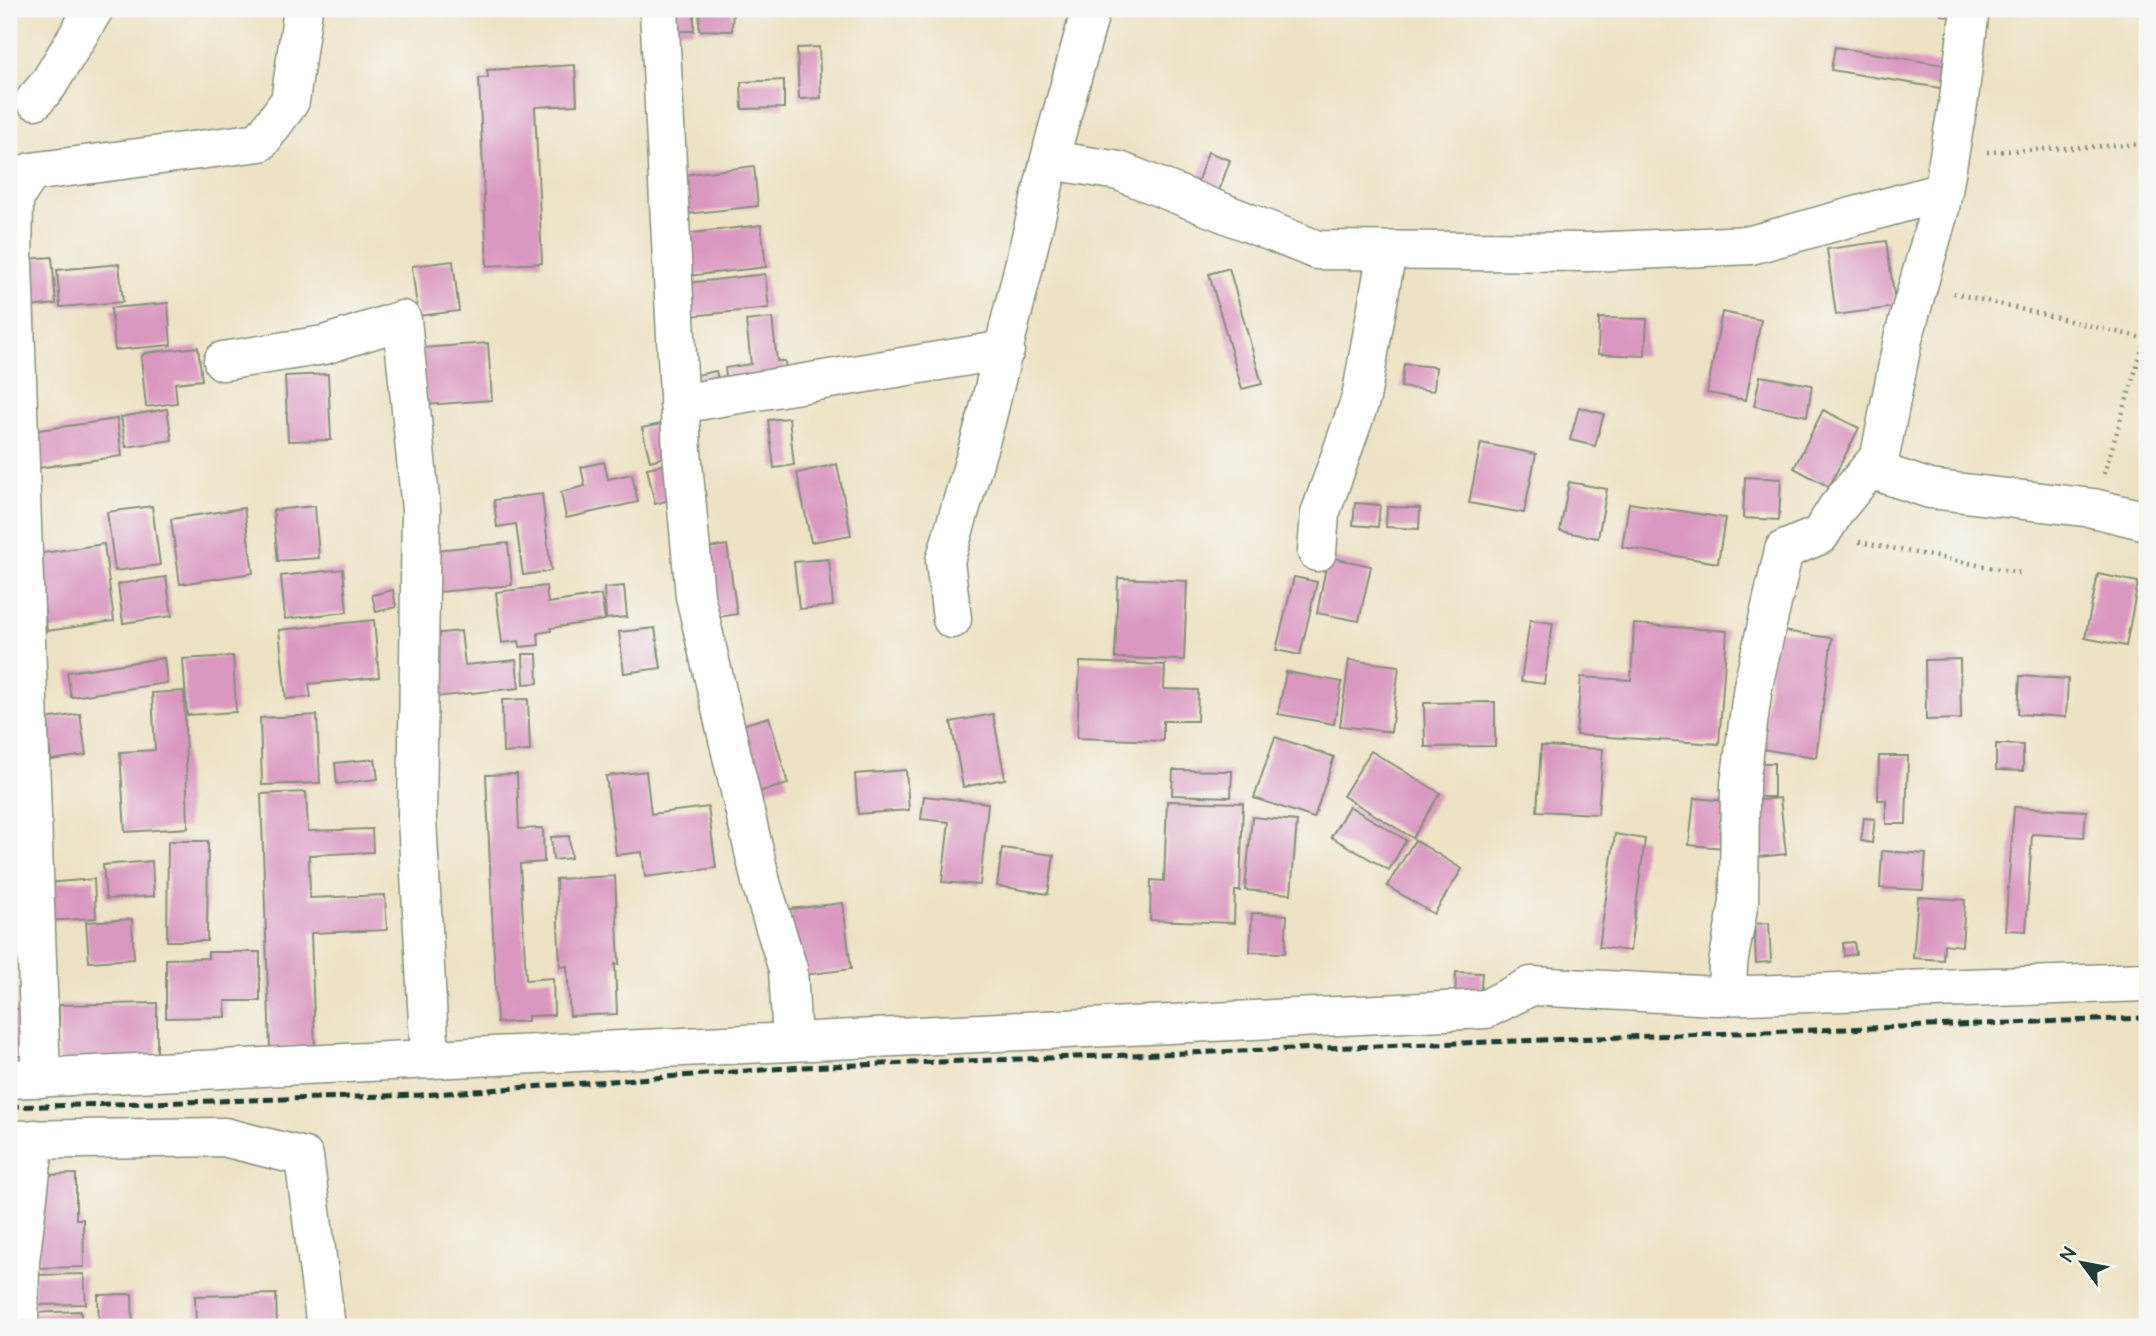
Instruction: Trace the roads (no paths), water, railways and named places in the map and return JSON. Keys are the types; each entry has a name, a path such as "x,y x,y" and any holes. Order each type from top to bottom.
{"street":[{"path":"35,100 48,85 94,9"},
{"path":"303,9 290,101 260,142 31,172 15,198 14,447 25,1079 1486,1009 1531,986 1727,995 2147,982"},
{"path":"659,9 679,404 695,596 762,886 788,969 792,1041"},
{"path":"952,620 945,561 1005,350 1050,160 1091,9"},
{"path":"1727,995 1728,964 1739,902 1740,783 1753,686 1784,550 1820,535 1837,508 1880,456 1903,339 1942,192 1970,9"},
{"path":"1050,160 1119,171 1317,250 1588,252 1751,245 1942,192"},
{"path":"1317,552 1320,514 1362,398 1387,251"},
{"path":"223,361 324,345 402,320 421,509 417,819 430,1059"},
{"path":"679,404 1005,350"},
{"path":"1870,469 1930,489 2093,508 2147,522"},
{"path":"19,1327 22,1139 224,1137 304,1157 326,1327"}],"railway":[{"path":"9,1107 421,1095 801,1067 2147,1018"}]}
